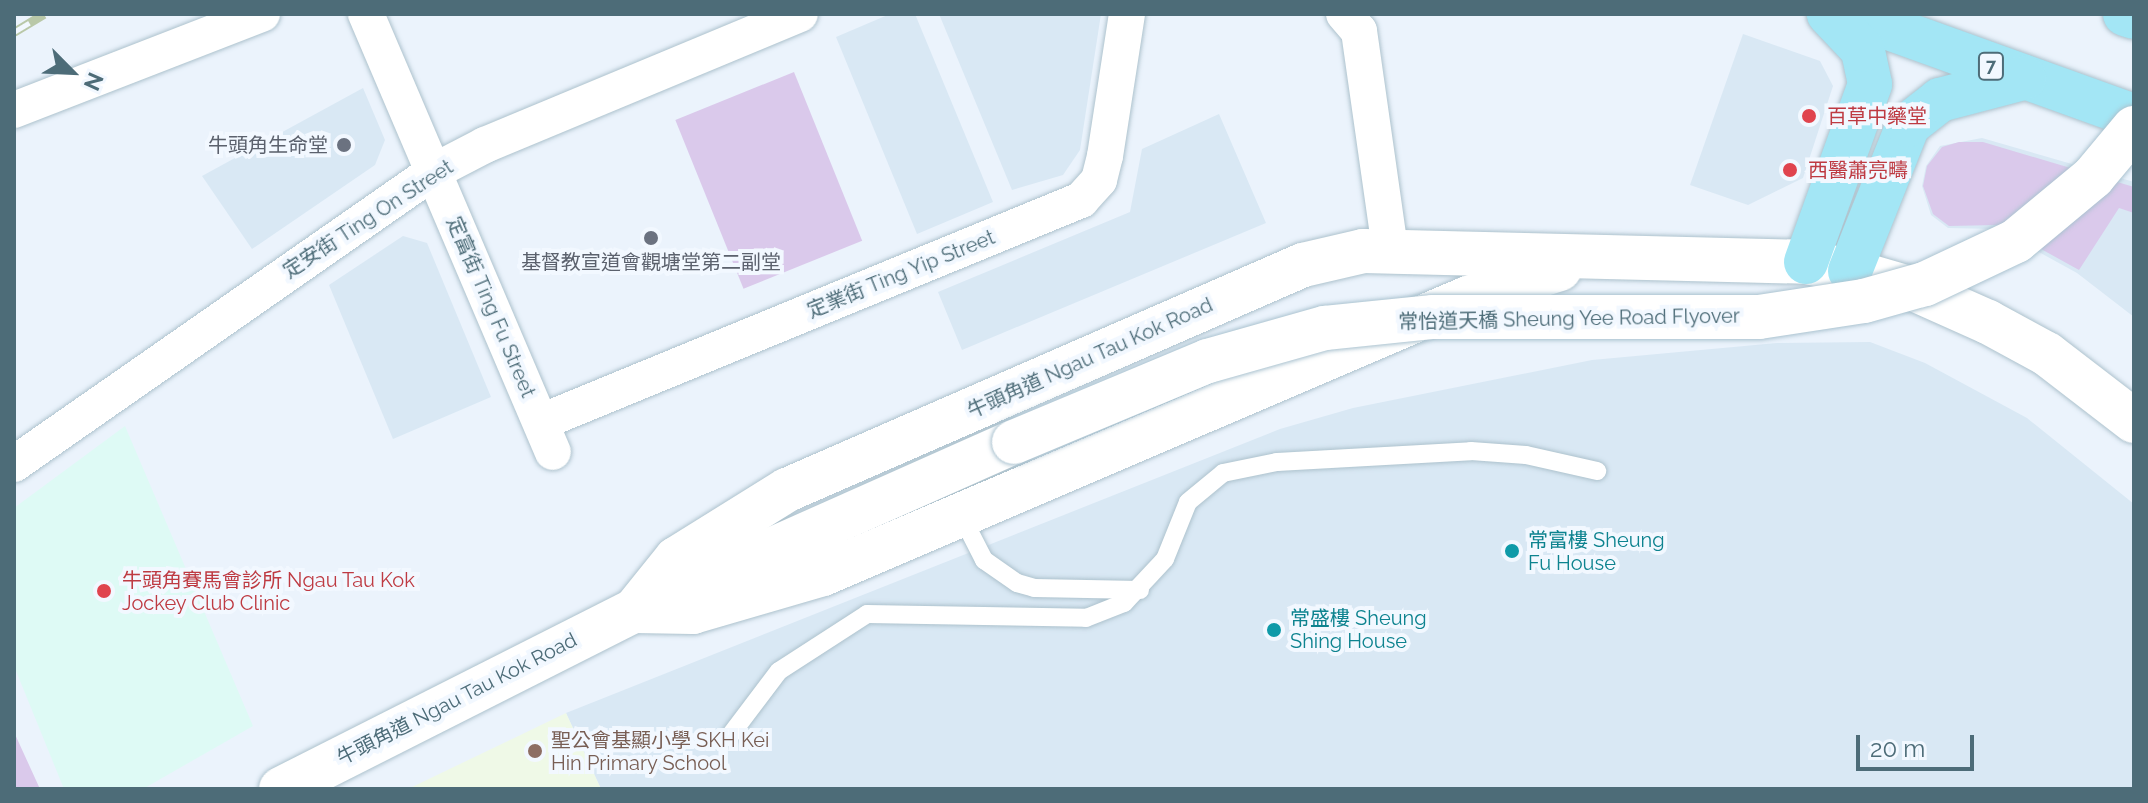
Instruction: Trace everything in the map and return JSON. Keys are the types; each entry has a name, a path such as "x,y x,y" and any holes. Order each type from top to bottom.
{"highway":[{"path":"1806,262 1870,84 1863,50 1829,14"},
{"name":"7","path":"1850,14 2134,116"},
{"path":"2125,14 2134,17"},
{"path":"1850,271 1908,125 1940,100 2024,78"}],"main road":[{"name":"常怡道天橋 Sheung Yee Road Flyover","path":"1014,442 1208,361 1325,328 1447,317 1759,317 1864,301 1925,284 2016,241 2093,177 2134,128"},
{"name":"牛頭角道 Ngau Tau Kok Road","path":"634,611 676,559 787,490 1303,265 1390,248 1598,259 1806,262 1850,271 1916,290 1988,322 2047,354 2134,421"},
{"name":"牛頭角道 Ngau Tau Kok Road","path":"634,611 693,612 759,597 961,515 1468,298 1598,259"},
{"name":"牛頭角道 Ngau Tau Kok Road","path":"281,789 634,611 1014,442"}],"street":[{"path":"14,110 262,14"},
{"name":"定富街 Ting Fu Street","path":"366,14 547,437"},
{"name":"定安街 Ting On Street","path":"14,464 433,172 485,145 800,14"},
{"name":"定業街 Ting Yip Street","path":"547,437 1081,200 1099,180 1105,156 1127,14"},
{"path":"1344,14 1359,31 1390,248"}],"lane":[{"path":"729,737 779,671 867,614 1086,618 1124,603 1140,590 1165,559 1198,489 1223,473 1248,466 1471,451 1526,455 1597,471"},
{"path":"961,515 984,560 1017,583 1034,588 1140,590"}],"shaded area":[{"path":"890,14 915,14 993,202 917,234 836,37"},
{"path":"939,14 1101,14 1080,150 1063,175 1012,190"},
{"path":"1743,34 1820,61 1833,86 1803,178 1748,205 1690,185"},
{"path":"794,72 862,241 743,289 675,120"},
{"path":"363,88 385,140 375,165 252,249 202,176"},
{"path":"1219,114 1266,223 962,350 938,292 1130,212 1142,149"},
{"path":"1982,138 2134,182 2134,317 2077,273 1997,229 1948,228 1931,215 1922,186 1926,166 1940,146"},
{"path":"1959,142 1983,142 2134,187 2134,213 2119,208 2079,270 2032,244 2017,253 1997,225 1949,226 1933,214 1923,186 1927,166 1942,147"},
{"path":"403,236 427,243 491,397 393,439 329,285"},
{"path":"1870,342 1925,363 2027,418 2134,504 2134,789 601,789 566,713 1280,429 1353,408 1592,360 1777,343"},
{"name":"牛頭角賽馬會診所 Ngau Tau Kok Jockey Club Clinic","path":"125,426 253,726 143,789 64,789 14,666 14,508"},
{"name":"聖公會基顯小學 SKH Kei Hin Primary School","path":"566,713 601,789 408,789"},
{"path":"14,732 19,743 40,789 14,789"}],"railway":[{"path":"14,32 44,14"}],"place":[{"name":"百草中藥堂","path":"1809,116"},
{"name":"牛頭角生命堂","path":"344,145"},
{"name":"西醫蕭亮疇","path":"1790,170"},
{"name":"基督教宣道會觀塘堂第二副堂","path":"651,238"},
{"name":"常富樓 Sheung Fu House","path":"1512,551"},
{"name":"牛頭角賽馬會診所 Ngau Tau Kok Jockey Club Clinic","path":"104,591"},
{"name":"常盛樓 Sheung Shing House","path":"1274,630"},
{"name":"聖公會基顯小學 SKH Kei Hin Primary School","path":"535,751"}]}
